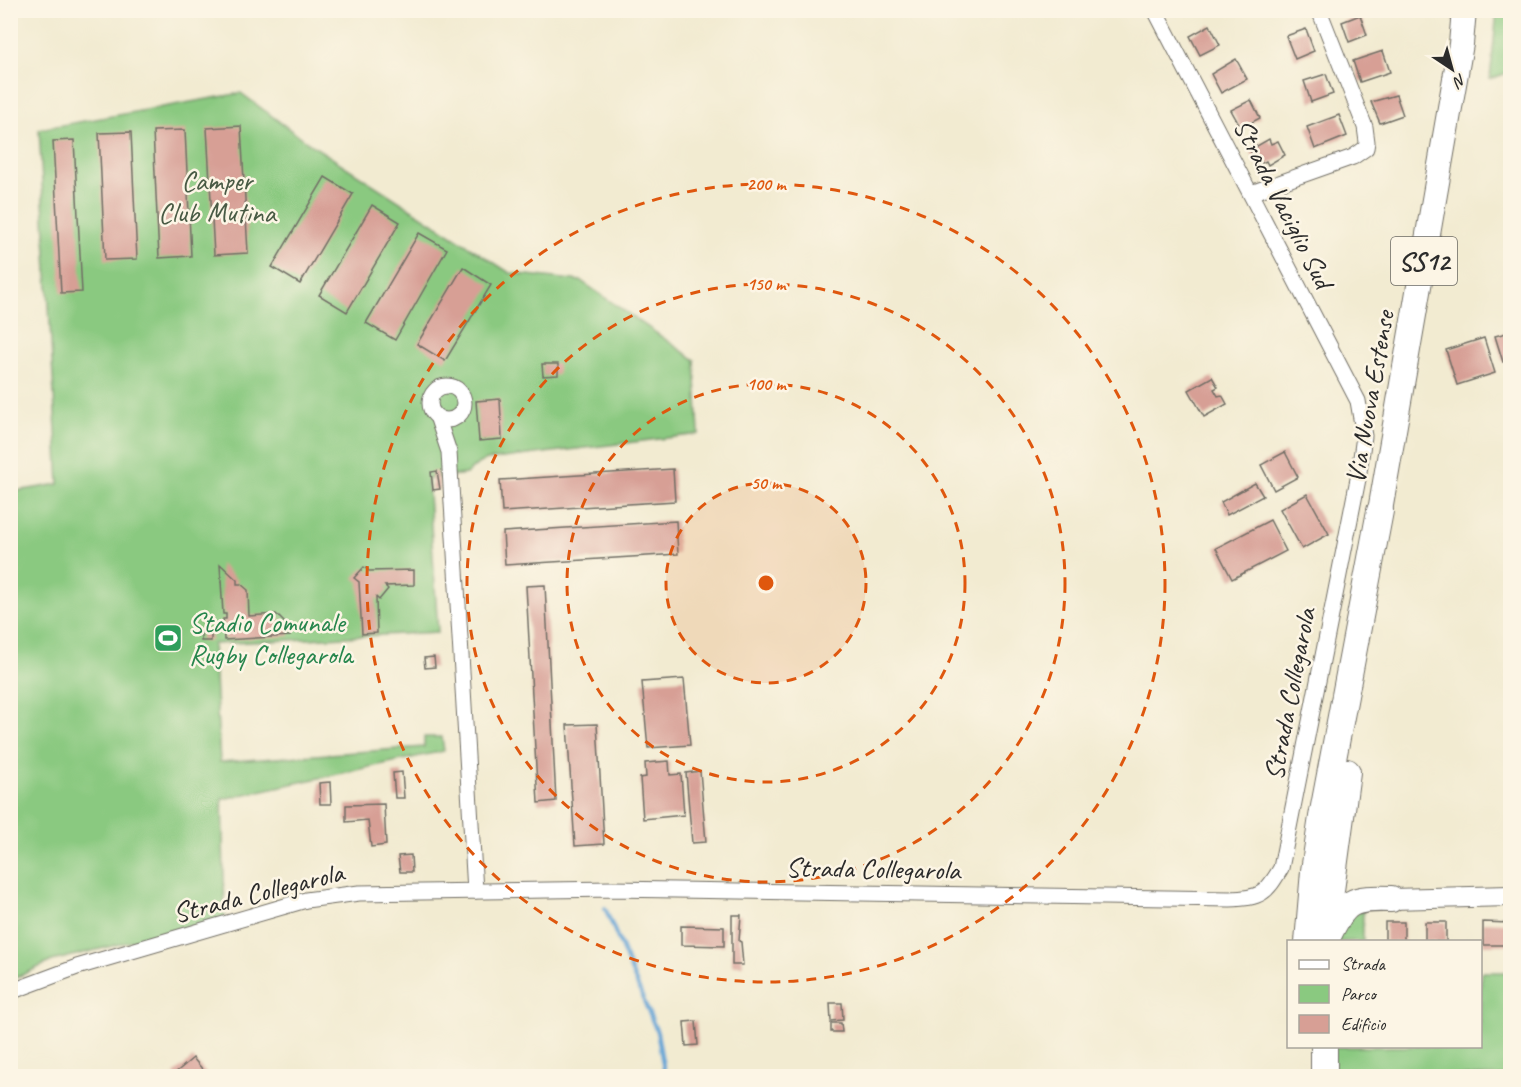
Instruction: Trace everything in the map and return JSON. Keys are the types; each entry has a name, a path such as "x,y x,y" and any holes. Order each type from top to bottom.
{"highway":[{"name":"Via Nuova Estense","path":"1325,940 1380,511"},
{"name":"Via Nuova Estense","path":"1308,940 1314,871 1322,817 1380,511"},
{"path":"1339,826 1345,877 1380,898"},
{"path":"1326,940 1340,912 1351,903 1380,898"},
{"path":"1307,1048 1307,1077"},
{"path":"1324,1048 1324,1077"}],"main road":[{"name":"Via Nuova Estense","path":"1380,511 1455,79 1464,10"}],"street":[{"name":"Strada Vaciglio Sud","path":"1155,10 1358,401 1362,421"},
{"path":"1251,193 1353,158 1366,148 1365,127 1319,10"},
{"path":"449,452 464,404 463,395 457,389 441,386 434,391 429,401 431,412 438,419 449,452 475,891"},
{"path":"438,419 446,421 456,418 461,413"},
{"name":"Strada Collegarola","path":"10,992 77,967 306,900 359,893 612,889 1251,898 1269,888 1281,868 1358,478 1364,436 1362,421"},
{"path":"1380,898 1510,896"}],"green space":[{"path":"1497,11 1510,11 1510,72 1490,79"},
{"name":"Stadio Comunale Rugby Collegarola","path":"241,93 304,140 510,273 581,281 695,360 699,434 487,460 479,463 466,474 428,479 438,632 213,644 220,762 424,747 424,737 442,737 444,751 222,799 225,918 52,961 11,980 11,492 59,484 39,129"},
{"path":"1363,910 1363,940 1331,940 1339,920"},
{"path":"1482,972 1507,972 1510,1076 1327,1076 1327,1048 1482,1048"}],"building":[{"path":"1360,15 1367,35 1349,42 1342,22"},
{"path":"1210,25 1220,45 1200,55 1190,36"},
{"path":"1306,29 1314,51 1295,59 1286,36"},
{"path":"1383,51 1390,72 1360,82 1353,61"},
{"path":"1236,59 1247,79 1221,93 1211,74"},
{"path":"1326,74 1333,94 1311,102 1304,81"},
{"path":"1396,95 1403,115 1380,123 1371,102"},
{"path":"1251,100 1260,118 1241,128 1231,110"},
{"path":"1339,115 1347,136 1315,149 1307,127"},
{"path":"241,126 248,253 214,255 207,128"},
{"path":"185,130 191,256 159,258 153,131"},
{"path":"131,132 137,259 105,260 99,133"},
{"path":"1269,139 1271,144 1278,141 1285,155 1268,165 1266,161 1258,165 1250,150"},
{"path":"74,140 82,292 61,293 53,141"},
{"path":"325,177 353,194 300,284 272,267"},
{"path":"372,205 400,222 347,312 319,295"},
{"path":"419,233 447,249 395,340 366,323"},
{"path":"463,267 491,285 445,361 417,344"},
{"path":"1510,332 1510,360 1503,362 1495,336"},
{"path":"1484,338 1495,373 1457,385 1446,350"},
{"path":"542,364 558,364 558,375 543,376"},
{"path":"1212,377 1218,387 1214,389 1218,396 1222,395 1227,404 1204,417 1189,390"},
{"path":"500,399 502,439 479,441 476,401"},
{"path":"1285,452 1298,477 1274,490 1261,465"},
{"path":"673,469 675,501 502,512 500,480"},
{"path":"437,471 440,489 433,490 431,472"},
{"path":"1255,483 1263,496 1227,515 1221,502"},
{"path":"1307,494 1329,534 1302,549 1280,509"},
{"path":"1270,520 1286,551 1232,579 1216,548"},
{"path":"676,521 678,554 505,565 503,532"},
{"path":"220,564 237,580 237,584 241,584 248,590 249,616 276,614 289,627 290,636 224,640 223,619 226,619 226,614 223,614"},
{"path":"364,567 369,571 414,570 414,585 385,586 388,589 379,600 376,597 377,633 362,634 359,582 354,578"},
{"path":"545,585 556,801 538,803 526,586"},
{"path":"211,630 211,641 201,641 201,631"},
{"path":"434,657 435,667 425,668 424,658"},
{"path":"684,679 690,745 648,748 642,682"},
{"path":"597,724 604,844 575,846 567,725"},
{"path":"669,761 670,775 681,774 684,815 643,819 640,778 646,777 645,763"},
{"path":"700,771 706,842 692,843 686,773"},
{"path":"402,772 404,798 395,798 393,773"},
{"path":"330,782 331,804 320,804 319,783"},
{"path":"384,804 386,845 371,847 368,820 346,822 346,805"},
{"path":"411,855 412,872 400,872 398,856"},
{"path":"732,915 741,915 739,941 741,942 743,965 732,965"},
{"path":"1385,922 1404,922 1404,940 1385,940"},
{"path":"1425,922 1446,922 1446,940 1425,940"},
{"path":"1483,922 1510,923 1510,945 1483,945"},
{"path":"681,926 724,927 724,946 681,945"},
{"path":"830,1003 842,1003 843,1020 831,1021"},
{"path":"696,1021 698,1045 686,1046 684,1022"},
{"path":"831,1023 841,1023 842,1032 831,1032"},
{"path":"193,1058 208,1076 176,1076 174,1074"}],"waterway":[{"path":"605,908 657,1032 665,1076"}],"place":[{"name":"Stadio Comunale Rugby Collegarola","path":"168,638"}],"park label":[{"name":"Camper Club Mutina","path":"217,196"}]}
